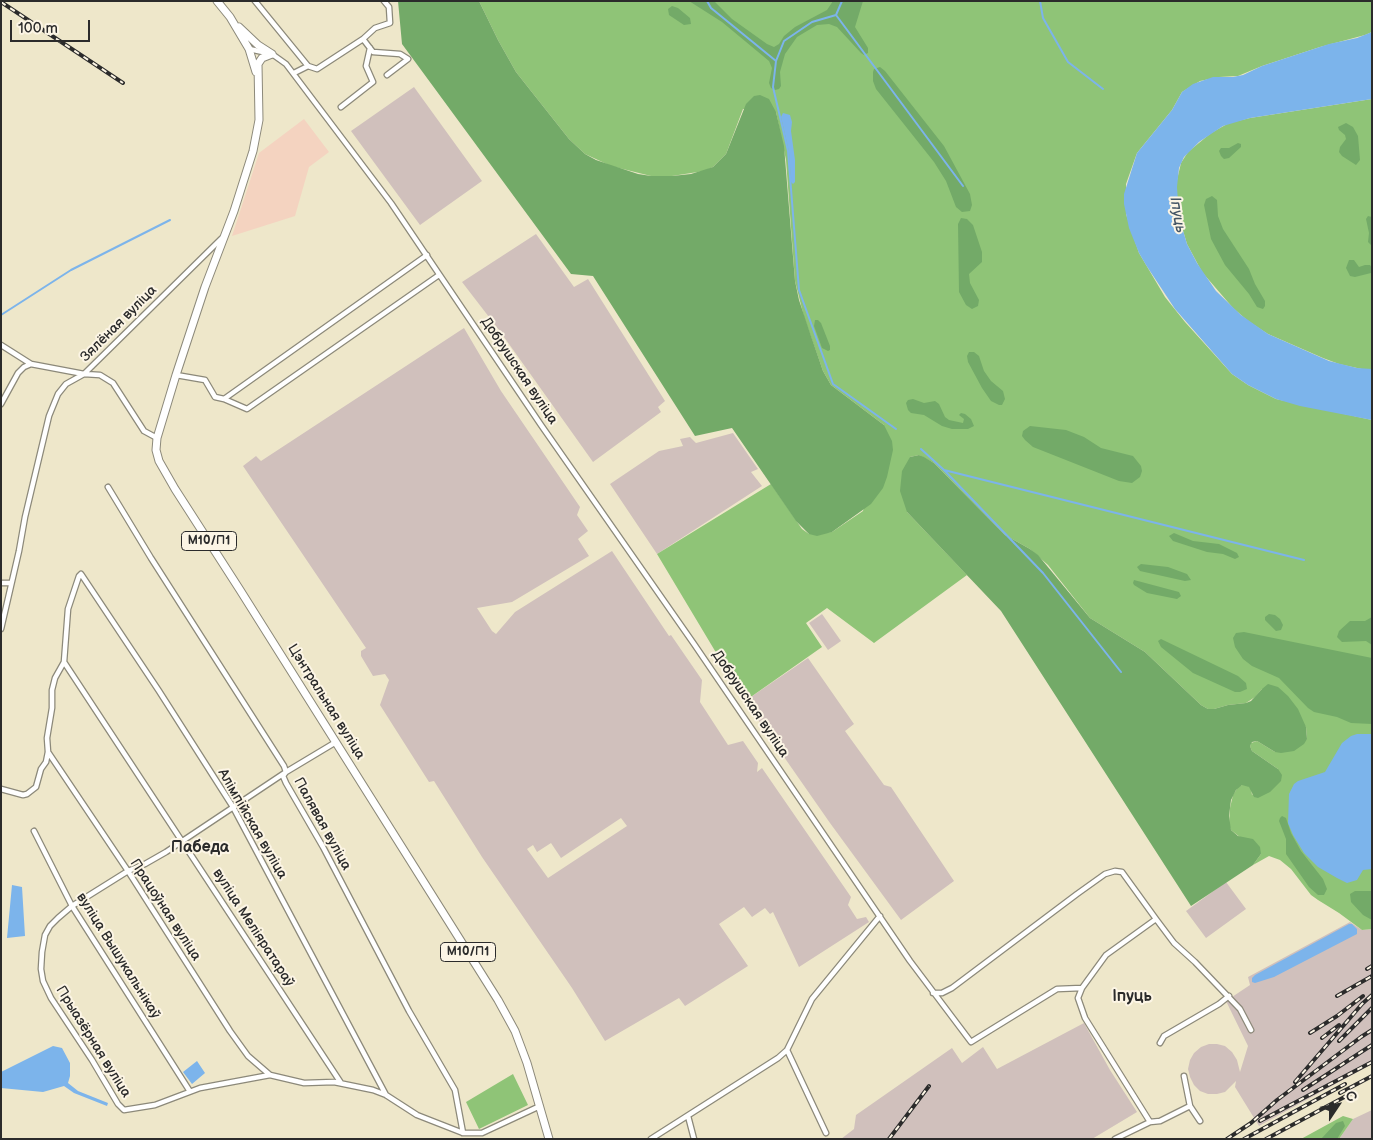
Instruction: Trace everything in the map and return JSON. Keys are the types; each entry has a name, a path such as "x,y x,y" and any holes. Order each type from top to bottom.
{"main road":[{"name":"М10/П1","path":"217,1 230,17 249,49 257,74 260,99 257,131 248,168 226,234"},
{"path":"230,17 258,45 272,54"},
{"path":"257,74 258,64 262,58 272,54"},
{"name":"Цэнтральная вуліца","path":"226,234 200,302 156,438 156,450 159,461 498,1000 515,1031 540,1106"},
{"name":"М10/П1","path":"540,1106 549,1139"}],"street":[{"path":"256,1 308,66 317,69 363,39 375,28 390,23 389,7 384,1"},
{"path":"363,39 373,52 400,54 408,59 387,75"},
{"path":"341,107 373,82 366,66 370,48"},
{"name":"Добрушская вуліца","path":"249,49 272,54 286,64 391,203 541,425 694,644 933,993 971,1042 1057,989 1082,988"},
{"path":"294,73 308,66"},
{"name":"Зялёная вуліца","path":"1,629 50,410 62,388 70,381 84,374 226,234"},
{"path":"224,399 427,255"},
{"path":"176,375 205,380 215,397 247,409 439,275"},
{"path":"1,346 31,364 84,374 100,375 113,383 144,431 156,438"},
{"path":"1,404 18,373 24,367 31,364"},
{"name":"Палявая вуліца","path":"108,487 151,558 284,766 286,772 283,776 286,784 323,847 409,1011 455,1090 463,1133"},
{"name":"Алімпійская вуліца","path":"64,662 68,609 81,574 164,699 233,808 386,1095"},
{"path":"1,582 11,583"},
{"path":"1,789 22,795 27,794 36,787 48,752 47,738 52,708 52,690 55,678 64,662"},
{"name":"вуліца Меліяратараў","path":"64,662 341,1083"},
{"name":"Прыазёрная вуліца","path":"189,1090 155,1105 124,1110 118,1104 92,1060 51,998 43,981 41,970 45,935 50,926 72,906 128,872 145,864 286,772 336,742"},
{"name":"Працоўная вуліца","path":"48,752 230,1031 248,1056 270,1075"},
{"name":"вуліца Вышукальнікаў","path":"34,831 72,906 189,1090"},
{"path":"933,993 942,993 952,988 1077,894 1105,874 1115,871 1122,872 1174,943 1229,996 1240,1009 1251,1030"},
{"path":"651,1139 778,1058 787,1050 812,999 880,916"},
{"path":"1150,1122 1081,1011 1078,998 1082,988 1106,954 1156,919"},
{"path":"1160,1043 1164,1036 1219,1004 1229,996"},
{"path":"787,1050 826,1133"},
{"path":"189,1090 270,1075 304,1083 341,1083 361,1086 386,1095 417,1115 463,1133 482,1133 540,1106"},
{"path":"1184,1076 1190,1106 1200,1121"},
{"path":"1115,1139 1190,1106"},
{"path":"688,1116 694,1139"}],"shaded area":[{"path":"414,87 482,181 420,225 351,131"},
{"path":"304,119 329,152 309,167 295,216 232,236 259,153"},
{"path":"536,234 574,287 588,279 665,401 658,407 661,412 593,462 499,330 462,282"},
{"path":"464,328 501,391 580,507 577,515 588,531 578,539 589,556 512,602 477,608 492,631 496,634 515,612 612,551 669,636 671,635 702,680 700,702 728,745 743,741 758,763 757,772 762,768 851,897 848,905 857,919 866,917 869,922 799,967 773,912 770,914 765,908 752,917 744,907 719,924 748,966 685,1006 679,998 605,1041 572,988 482,857 434,781 429,782 380,705 389,680 385,674 373,676 361,656 361,651 366,648 243,466 256,456 261,461","holes":["621,818 627,826 548,878 527,849 533,845 537,852 551,843 561,858"]},
{"path":"733,433 758,469 751,472 762,486 657,554 610,484 659,451 683,446 680,439 690,437 696,443"},
{"path":"822,614 841,641 828,650 809,623"},
{"path":"808,658 854,724 845,731 884,785 891,787 954,881 901,920 830,823 745,701"},
{"path":"1226,882 1246,909 1206,938 1186,911"},
{"path":"1350,922 1362,930 1372,929 1372,1064 1259,1126 1235,1087 1236,1081 1225,1092 1208,1094 1200,1091 1194,1085 1188,1069 1194,1053 1201,1047 1209,1044 1225,1046 1237,1060 1240,1072 1248,1046 1226,1001 1250,985 1248,977"},
{"path":"1084,1023 1110,1070 1137,1112 1092,1139 841,1139 854,1129 856,1115 952,1048 962,1063 983,1047 997,1069"},
{"path":"1372,1110 1372,1139 1339,1139 1353,1119"}],"green space":[{"path":"398,1 479,1 516,72 569,139 585,154 596,160 638,174 672,176 691,174 713,167 726,154 746,104 754,96 760,95 769,99 776,112 784,146 795,281 799,300 823,371 831,385 884,425 892,441 893,450 887,477 883,488 871,504 832,532 817,536 809,534 796,521 732,428 695,436 593,276 571,274 402,44"},
{"path":"479,1 1372,1 1372,32 1262,66 1238,76 1200,81 1182,92 1172,110 1137,153 1126,184 1126,214 1139,253 1165,297 1232,374 1248,385 1276,399 1372,420 1372,929 1362,930 1311,895 1291,869 1280,860 1269,856 1253,865 1261,854 1231,830 1229,825 1233,795 1238,787 1247,785 1251,788 1252,795 1278,769 1252,751 1251,743 1257,741 1275,752 1307,739 1306,727 1262,689 1246,703 1214,709 1208,709 1201,705 1145,652 1090,618 1048,565 1030,549 1005,535 934,463 919,455 910,457 907,512 967,575 874,643 827,608 806,623 822,647 745,701 657,554 771,484 802,529 809,534 832,532 863,511 884,425 831,385 823,371 804,317 795,281 786,160 776,112 743,109 726,154 713,167 704,171 672,176 651,176 611,166 585,154 569,139 516,72"},
{"path":"689,1 714,1 732,19 774,47 795,27 827,10 833,1 863,1 855,27 868,48 868,53 864,55 861,53 837,27 829,24 817,25 797,37 785,54 780,72 781,86 775,90 771,88 769,83 772,68 769,61 722,22"},
{"path":"672,6 678,8 690,18 691,24 684,25 669,15 668,9"},
{"path":"880,67 944,146 970,194 972,205 970,211 962,212 956,207 946,181 934,162 876,89 873,81 873,72 874,69"},
{"path":"1372,99 1372,369 1366,370 1339,364 1268,334 1233,308 1202,272 1187,244 1179,217 1177,180 1181,163 1188,152 1211,133 1229,123"},
{"path":"1346,123 1353,127 1358,136 1360,160 1356,165 1339,152 1346,139 1338,127"},
{"path":"1238,143 1241,144 1241,147 1229,158 1224,159 1221,156 1219,151 1221,148 1229,148"},
{"path":"1212,196 1217,200 1218,216 1223,229 1249,269 1265,301 1263,309 1257,307 1249,294 1225,265 1211,239 1204,205 1206,199"},
{"path":"1368,216 1372,217 1372,246 1368,242 1369,233 1366,219"},
{"path":"961,218 967,219 973,225 982,252 982,262 969,274 970,283 979,300 978,306 972,309 966,305 959,292 958,224"},
{"path":"1349,260 1354,260 1359,267 1370,265 1372,268 1371,273 1355,277 1350,276 1346,268"},
{"path":"815,320 821,323 830,346 828,351 822,348 814,326"},
{"path":"969,352 974,352 979,356 984,371 991,381 1003,391 1005,399 1002,405 991,401 982,388 968,362 967,356"},
{"path":"913,399 924,403 935,401 949,420 963,423 964,419 959,415 961,413 965,414 971,419 974,426 968,429 952,429 942,426 924,415 911,413 906,403 908,400"},
{"path":"1030,426 1066,430 1084,437 1101,448 1133,456 1141,466 1140,477 1132,483 1119,481 1033,447 1022,436 1023,431"},
{"path":"919,455 934,463 1005,535 1038,555 1090,618 1145,652 1201,705 1208,709 1214,709 1246,703 1251,701 1268,684 1278,687 1288,696 1298,709 1306,727 1307,739 1304,744 1294,751 1281,753 1275,752 1257,741 1252,742 1250,746 1252,751 1278,769 1282,775 1281,781 1270,792 1258,798 1254,797 1249,787 1242,785 1236,790 1231,800 1229,816 1231,830 1238,836 1253,839 1260,847 1261,854 1253,865 1191,906 1001,611 907,512 900,491 902,471 910,457"},
{"path":"1174,533 1193,541 1219,544 1237,553 1239,557 1235,559 1173,541 1169,536"},
{"path":"1141,564 1168,567 1187,574 1191,580 1185,581 1140,571 1137,567"},
{"path":"1134,580 1179,592 1181,596 1177,599 1147,593 1134,585"},
{"path":"1269,614 1275,615 1280,619 1283,625 1281,630 1276,631 1265,620 1265,617"},
{"path":"1372,617 1372,645 1366,641 1342,642 1337,637 1339,631 1350,621 1365,621"},
{"path":"1244,632 1372,658 1372,724 1351,723 1337,717 1314,712 1308,708 1279,678 1252,666 1243,659 1235,647 1233,638 1236,633"},
{"path":"1161,639 1238,676 1246,683 1247,689 1235,692 1193,673 1161,647 1158,641"},
{"path":"1282,816 1286,818 1291,833 1301,851 1323,879 1327,889 1324,895 1318,895 1309,887 1286,854 1286,839 1279,821"},
{"path":"1355,891 1372,891 1372,920 1363,915 1351,902 1350,894"},
{"path":"513,1074 528,1105 479,1129 466,1102"},
{"path":"1343,1116 1353,1119 1339,1139 1301,1139"},
{"path":"1343,1121 1345,1126 1337,1139 1321,1139 1336,1123"}],"water":[{"path":"1372,32 1372,99 1250,118 1223,126 1199,142 1184,157 1179,168 1177,187 1179,217 1187,244 1216,291 1241,315 1268,334 1329,361 1357,368 1372,369 1372,420 1300,406 1276,399 1248,385 1232,374 1175,309 1146,265 1129,228 1124,194 1137,153 1172,110 1182,92 1193,84 1213,77 1243,75 1262,66"},
{"path":"783,113 790,115 792,122 791,131 795,160 795,182 793,184 791,182 789,152 781,117"},
{"path":"1357,734 1372,734 1372,869 1363,870 1357,880 1347,883 1318,867 1304,853 1288,823 1289,794 1294,784 1298,781 1325,772 1342,743"},
{"path":"12,885 22,887 25,936 7,938"},
{"path":"1352,924 1357,929 1357,934 1274,977 1255,983 1252,982 1252,978 1255,975"},
{"path":"53,1046 62,1048 70,1063 68,1083 78,1091 108,1103 107,1106 74,1093 64,1086 43,1092 1,1088 1,1072"},
{"path":"197,1061 205,1073 192,1084 183,1072"}],"waterway":[{"path":"707,1 711,8 776,61"},
{"path":"842,1 836,15 963,186"},
{"path":"1040,1 1043,18 1068,62 1103,89"},
{"path":"836,15 812,22 784,41 776,61 773,87 788,151 799,290 833,384 896,429"},
{"path":"1,315 71,270 170,220"},
{"path":"921,449 944,470 1043,573 1121,672"},
{"path":"944,470 1304,560"}],"railway":[{"path":"1,2 123,83"},
{"path":"1367,969 1372,966"},
{"path":"1337,996 1372,976"},
{"path":"1295,1082 1362,1004 1372,995"},
{"path":"1310,1033 1337,1016 1363,996"},
{"path":"1339,1041 1372,1008"},
{"path":"1322,1038 1339,1025"},
{"path":"1227,1139 1251,1123 1277,1100 1372,1030"},
{"path":"1303,1090 1372,1045"},
{"path":"1260,1121 1372,1062"},
{"path":"1340,1093 1372,1076"},
{"path":"1244,1139 1345,1084"},
{"path":"889,1139 929,1086"},
{"path":"1266,1139 1350,1094"}],"district":[{"name":"Пабеда","path":"200,848"},
{"name":"Іпуць","path":"1132,997"}]}
